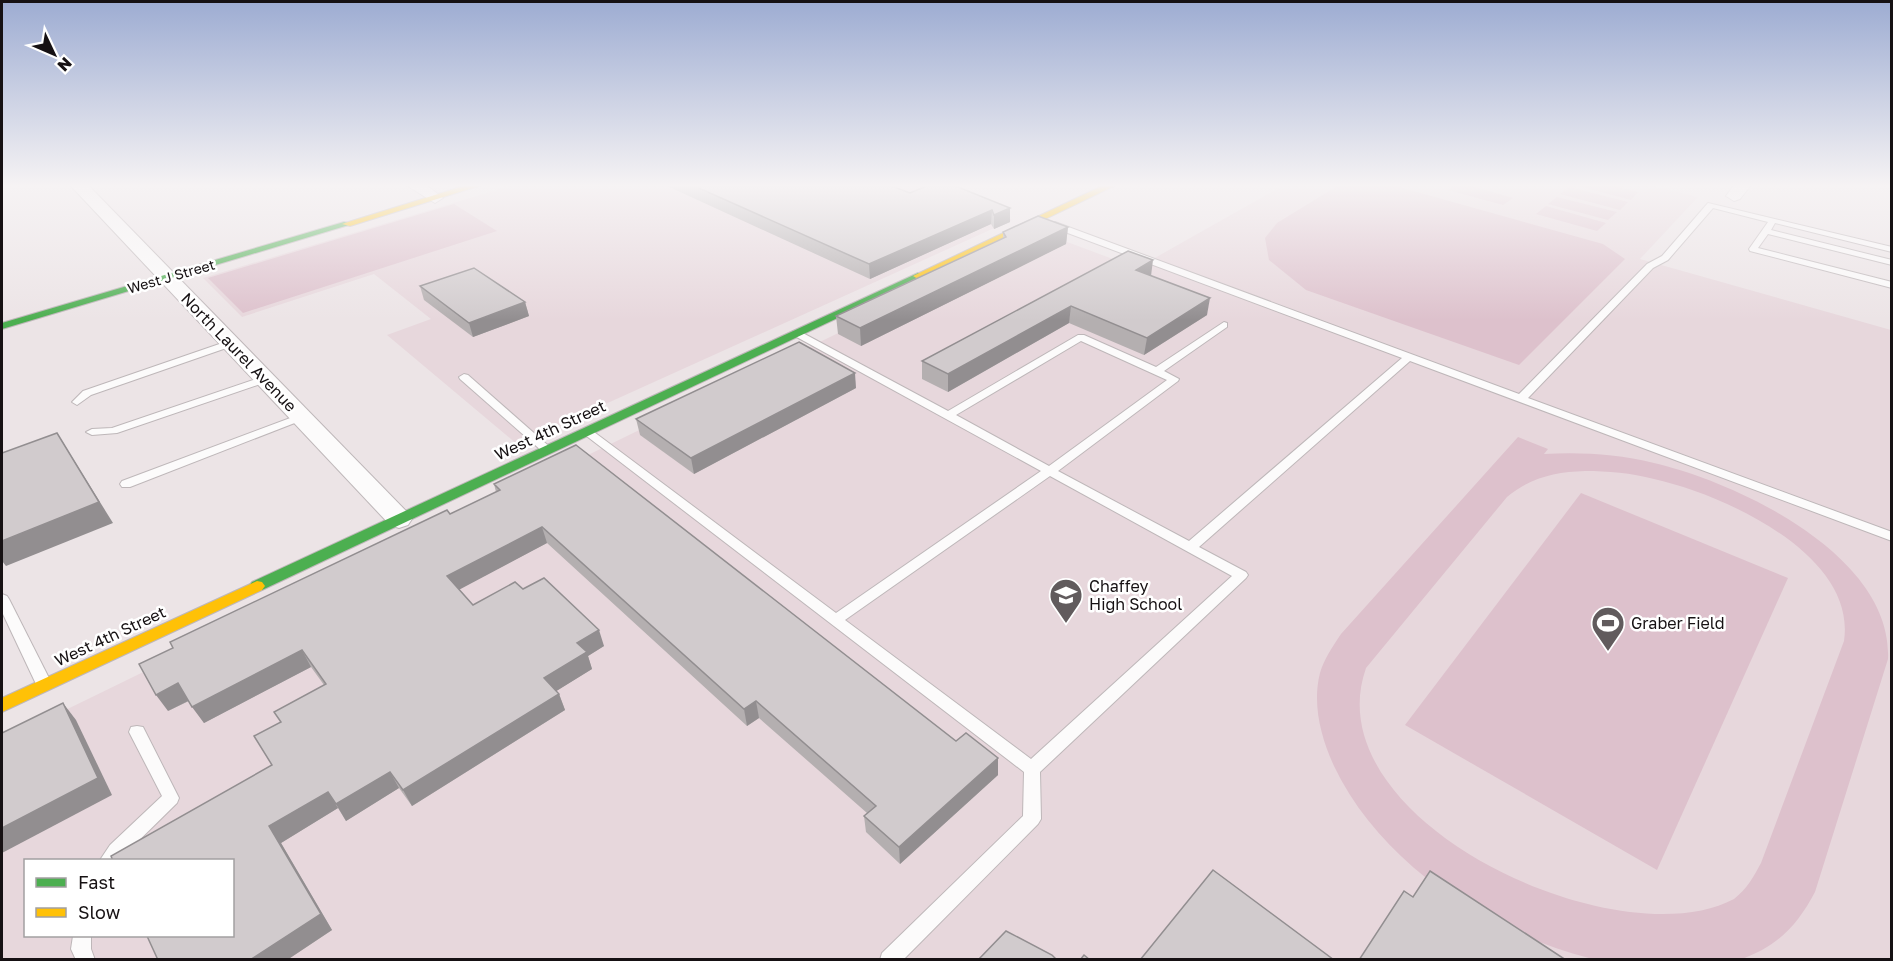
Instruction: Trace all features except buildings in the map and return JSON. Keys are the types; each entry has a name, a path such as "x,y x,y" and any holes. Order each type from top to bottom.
{"main road":[{"name":"West J Street","path":"2,326 327,230"},
{"name":"West 4th Street","path":"2,705 1018,230"}],"street":[{"name":"North Laurel Avenue","path":"121,230 399,519"}],"lane":[{"path":"1066,230 1892,537"},
{"path":"1521,399 1650,266 1665,258 1689,230"},
{"path":"1809,230 1892,250"},
{"path":"1892,263 1766,231 1753,249 1892,285"},
{"path":"1157,371 1224,325"},
{"path":"796,333 1241,575 1032,769 1032,819 889,960"},
{"path":"835,620 1050,471 1174,379 1081,338 947,416"},
{"path":"77,402 87,393 231,343"},
{"path":"1191,548 1409,357"},
{"path":"464,377 547,450"},
{"path":"92,432 113,431 265,379"},
{"path":"126,484 301,417"},
{"path":"586,432 1032,769"},
{"path":"2,599 45,685"},
{"path":"110,859 171,798 137,732"},
{"path":"82,937 81,949 86,960"}],"shaded area":[{"path":"364,230 990,230 517,444 387,335 431,319 374,274 242,317 203,278"},
{"path":"368,230 497,231 243,313 208,278"},
{"name":"Chaffey High School","path":"1205,230 1667,230 1640,259 1891,330 1891,959 2,960 2,741 1043,233 1137,268"},
{"path":"1272,230 1552,230 1603,244 1625,259 1519,365 1306,290 1269,260 1265,238"},
{"path":"1518,437 1548,449 1544,454 1599,454 1654,463 1688,473 1726,487 1804,529 1838,556 1865,587 1883,621 1888,659 1815,892 1793,925 1775,942 1739,960 1601,959 1589,958 1551,946 1513,931 1476,911 1440,889 1408,863 1379,833 1354,801 1334,766 1319,721 1317,697 1320,673 1326,658 1341,634","holes":["1585,471 1620,473 1654,479 1714,498 1747,514 1779,533 1808,555 1829,581 1842,610 1844,641 1761,863 1746,887 1734,899 1683,913 1620,911 1552,893 1486,864 1428,825 1384,777 1362,724 1366,668 1507,497 1535,480"]},
{"name":"Graber Field","path":"1581,493 1788,578 1657,870 1405,725"}],"traffic: fast":[{"path":"2,326 327,230"},
{"path":"257,586 918,276"}],"traffic: slow":[{"path":"918,276 1016,230"},
{"path":"2,705 257,586"}],"place":[{"name":"Chaffey High School","path":"1066,624"},
{"name":"Graber Field","path":"1608,652"}]}
